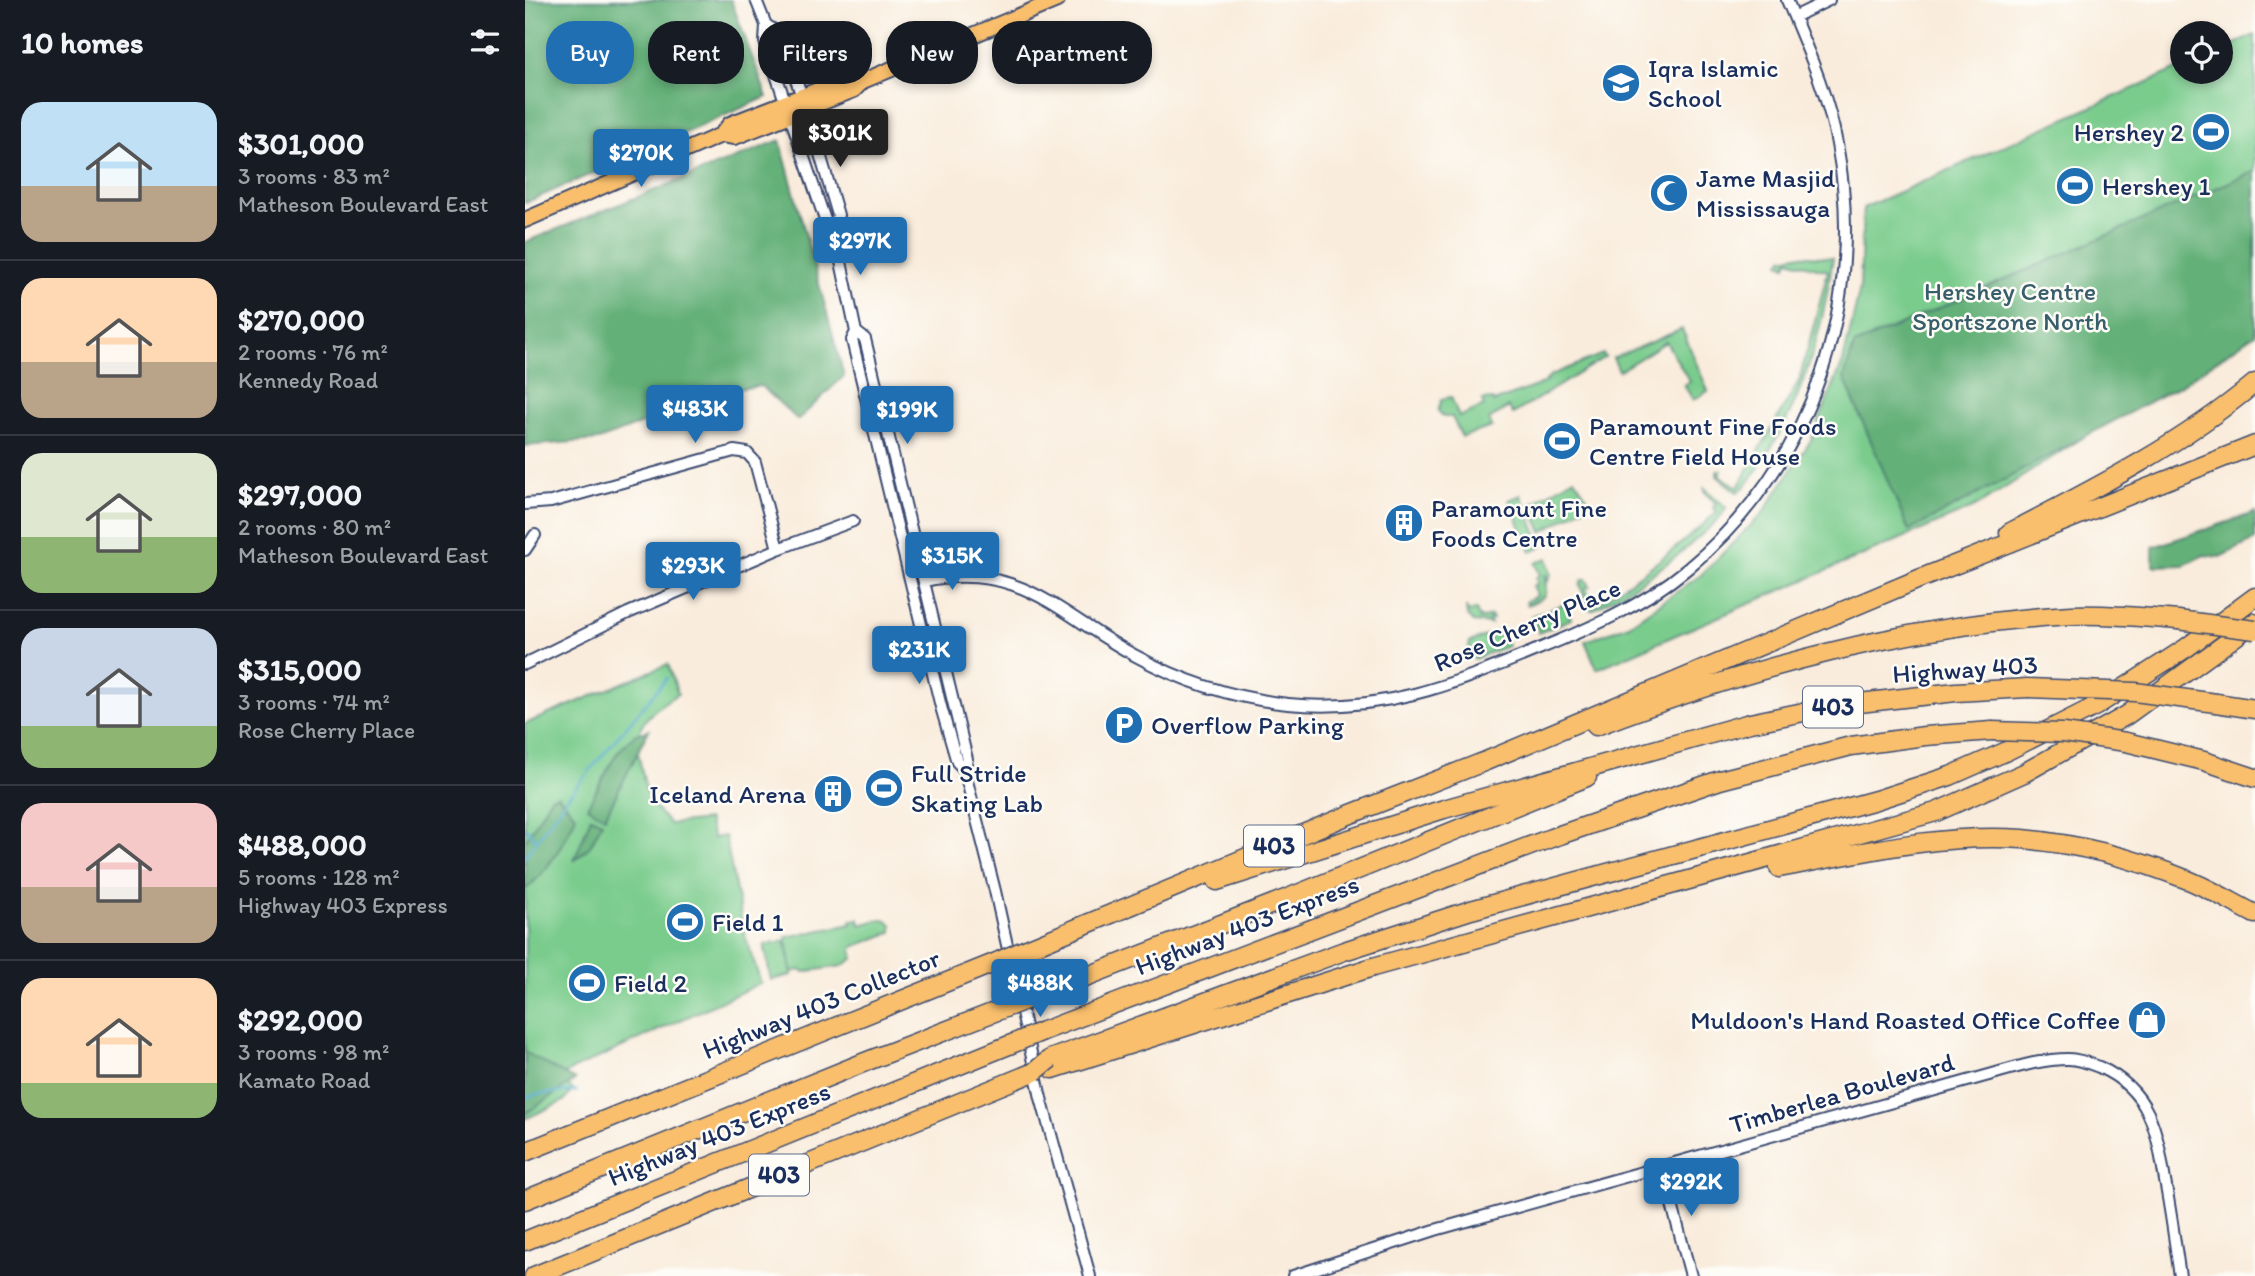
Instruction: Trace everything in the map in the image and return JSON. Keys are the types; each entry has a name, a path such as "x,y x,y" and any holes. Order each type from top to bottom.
{"highway":[{"path":"1919,579 2119,477 2173,444 2255,383"},
{"path":"1486,761 1919,579 2255,445"},
{"path":"1051,1064 1318,960 1471,910 1876,800 1949,776 2007,751 2096,706 2186,648 2255,597"},
{"path":"1486,761 1557,741 1768,668 1870,641 1980,623 2074,615 2178,620 2255,630"},
{"path":"1051,1064 1373,967 1923,816 2024,772 2127,715 2255,623"},
{"name":"Highway 403","path":"1642,755 1750,723 1833,706 1956,692 2028,688 2135,692 2255,709"},
{"name":"Highway 403 Express","path":"525,1241 1042,1031 1551,838 1720,780 1851,746 1926,736 1992,732 2064,733 2126,742 2204,761 2255,778"},
{"path":"1198,879 1219,881 1444,808 1642,755"},
{"name":"Highway 403 Express","path":"525,1200 852,1067 1338,878 1642,755"},
{"name":"Highway 403 Collector","path":"525,1152 1486,761"},
{"path":"1672,887 1887,847 1968,839 2022,839 2135,861 2190,881 2255,914"},
{"name":"403","path":"534,1276 1051,1064"}],"main road":[{"path":"525,220 721,135 735,137 788,109 854,90 863,81 1057,0"}],"street":[{"path":"756,0 764,21"},
{"name":"Rose Cherry Place","path":"924,581 966,576 987,578 1023,588 1047,598 1133,654 1196,684 1262,700 1310,705 1372,703 1434,690 1593,627 1637,604 1687,569 1747,510 1793,441 1815,395 1832,343 1843,278 1846,228 1843,175 1831,116 1787,0"},
{"path":"1794,17 1829,0"},
{"path":"779,84 825,220 834,229"},
{"path":"797,84 838,215 834,229 856,332 852,340 941,707 957,762 964,769 995,891 1041,1098 1090,1276"},
{"path":"856,332 865,339 967,759 964,769"},
{"path":"525,504 551,502 734,451 747,453 755,462 778,549"},
{"path":"525,664 628,613 778,549 853,521"},
{"path":"525,550 535,535"},
{"name":"Timberlea Boulevard","path":"1293,1276 1435,1230 2046,1060 2080,1061 2110,1072 2124,1082 2145,1105 2160,1145 2180,1276"},
{"path":"1662,1167 1691,1276"}],"green space":[{"path":"525,0 731,0 739,21 648,21 648,84 744,84 744,35 758,73 758,84 762,84 767,97 525,203"},
{"name":"Hershey Centre Sportszone North","path":"2255,35 2255,327 1975,507 1597,669 1585,641 1629,625 1701,575 1763,513 1811,440 1843,362 1860,288 1863,208 2170,72 2170,84 2233,84 2233,45"},
{"path":"780,140 844,376 798,420 761,386 731,390 599,440 525,446 525,242"},
{"path":"2255,171 2255,334 2181,385 1909,531 1844,378 1854,345"},
{"path":"1796,255 1833,258 1817,339 1789,416 1753,476 1737,492 1717,476 1717,471 1721,470 1719,475 1738,487 1799,381 1828,271 1788,260 1786,266 1780,263 1783,258"},
{"path":"1682,329 1708,391 1693,400 1684,385 1690,382 1666,342 1619,371 1613,358"},
{"path":"1603,354 1605,357 1513,414 1509,407 1489,420 1492,427 1462,437 1452,417 1444,417 1438,411 1442,399 1451,397 1459,417 1484,406 1482,400 1492,399 1494,402 1544,383 1551,375"},
{"path":"1574,478 1591,503 1542,532 1530,505"},
{"path":"1704,488 1726,507 1722,515 1676,557 1607,602 1589,609 1580,585 1582,580 1586,579 1590,586 1586,588 1590,598 1599,595 1602,600 1662,559 1717,512 1713,507 1716,503 1704,492"},
{"path":"1521,495 1542,547 1531,552 1509,500"},
{"path":"2255,513 2255,540 2220,557 2204,555 2184,565 2153,566 2153,547"},
{"path":"1547,558 1551,574 1548,581 1546,575 1544,576 1544,596 1527,605 1526,601 1537,596 1533,586 1538,583 1535,578 1540,575 1535,563"},
{"path":"1564,604 1571,619 1539,633 1532,616"},
{"path":"1466,607 1468,612 1476,610 1480,619 1491,616 1491,624 1473,622 1467,616"},
{"path":"1501,630 1508,646 1474,659 1469,647 1470,642"},
{"path":"668,664 678,694 651,714 638,735 638,750 646,787 654,806 670,824 708,820 713,838 725,836 745,936 761,983 559,1076 573,1090 564,1101 525,1119 525,724"},
{"path":"649,730 605,817 587,807 617,753 634,735"},
{"path":"558,795 576,816 555,856 525,890 525,842 551,797"},
{"path":"591,817 602,822 591,845 574,861"},
{"path":"859,919 860,925 884,920 892,925 892,932 853,947 854,958 842,966 792,972 786,937 852,924 851,920"},
{"path":"785,941 792,975 771,980 764,945"},
{"path":"525,1052 575,1080 525,1114"}],"waterway":[{"path":"525,857 566,799 667,678"},
{"path":"527,829 536,840"},
{"path":"525,1098 537,1094 577,1091"}],"place":[{"name":"Iqra Islamic School","path":"1621,83"},
{"name":"Hershey 2","path":"2211,132"},
{"name":"Hershey 1","path":"2075,186"},
{"name":"Jame Masjid Mississauga","path":"1669,193"},
{"name":"Paramount Fine Foods Centre Field House","path":"1562,441"},
{"name":"Paramount Fine Foods Centre","path":"1404,523"},
{"name":"Overflow Parking","path":"1124,725"},
{"name":"Full Stride Skating Lab","path":"884,788"},
{"name":"Iceland Arena","path":"833,794"},
{"name":"Field 1","path":"685,922"},
{"name":"Field 2","path":"587,983"},
{"name":"Muldoon's Hand Roasted Office Coffee","path":"2147,1020"}]}
